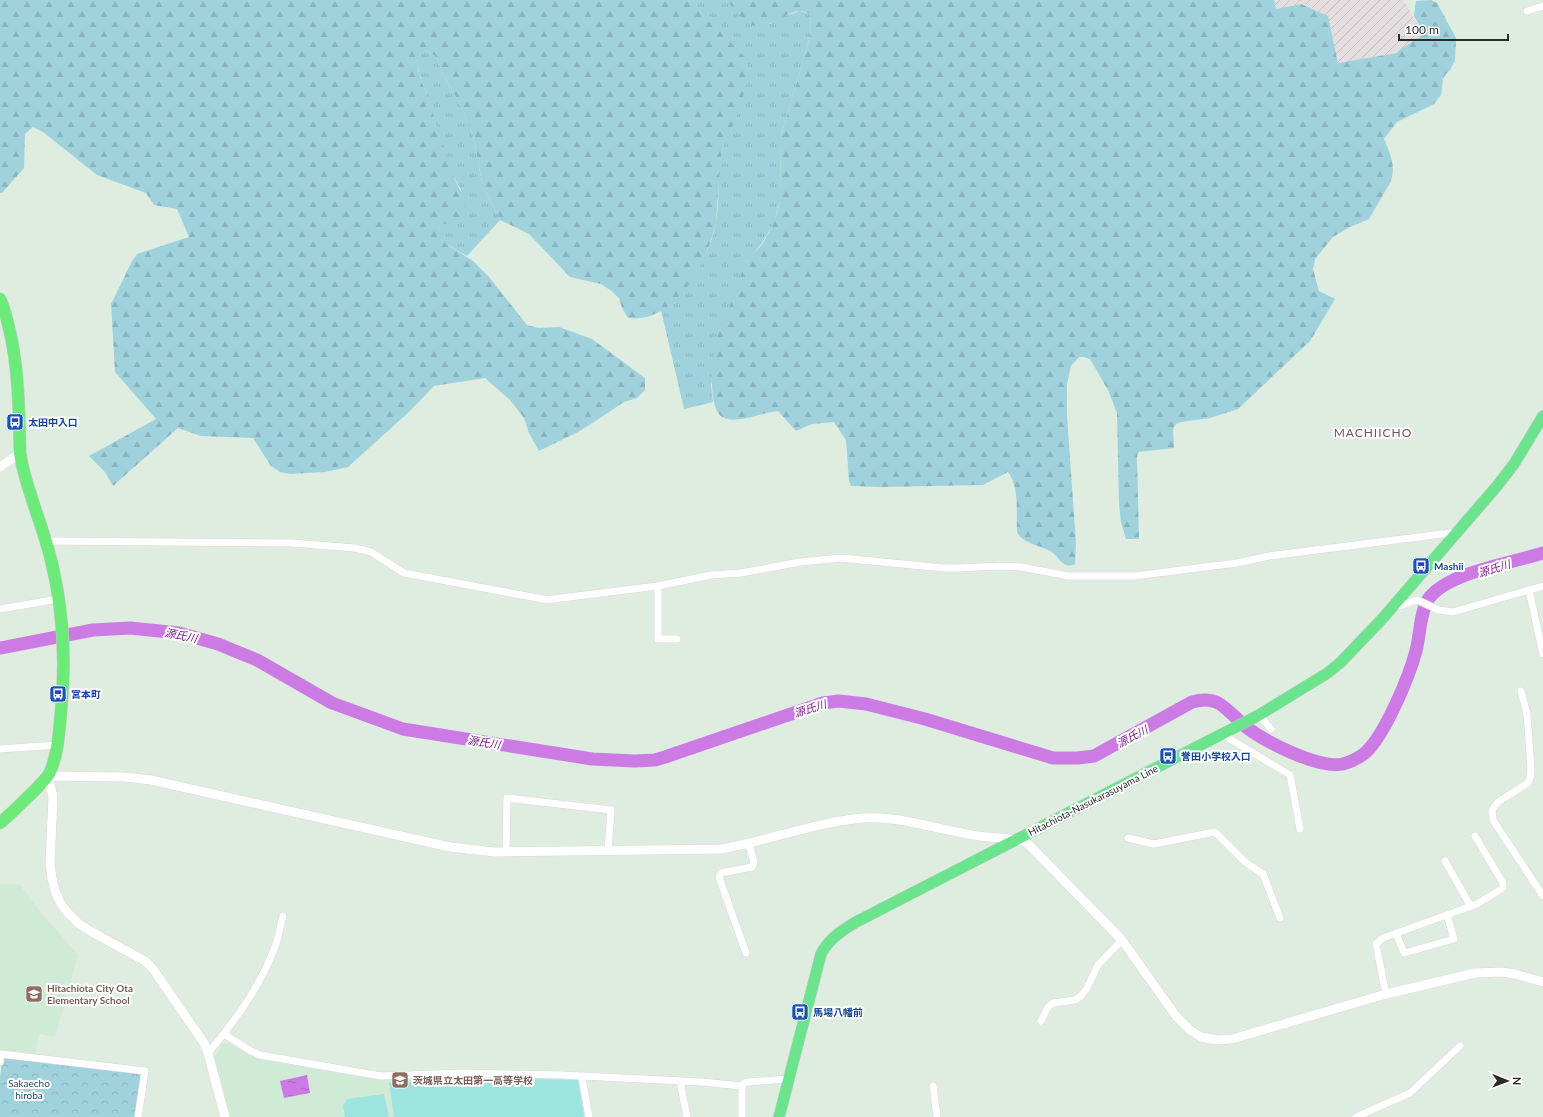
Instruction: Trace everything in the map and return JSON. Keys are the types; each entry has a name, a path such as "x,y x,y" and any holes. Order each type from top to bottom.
{"highway":[{"path":"0,299 11,336 17,369 19,390 20,453 28,486 46,541 53,569 62,628 63,658 63,697 57,745 52,766 48,776 20,806 1,818"}],"main road":[{"name":"Hitachiota-Nasukarasuyama Line","path":"779,1117 818,963 828,942 841,931 856,922 1255,717 1306,687 1335,667 1358,645 1394,606 1459,532 1514,464 1543,416"}],"street":[{"path":"1527,11 1543,6"},
{"path":"0,467 20,453"},
{"path":"46,541 292,543 355,548 371,552 404,573 548,600 658,586 711,575 741,573 800,562 841,558 870,559 943,568 999,566 1021,567 1069,576 1134,576 1237,563 1269,556 1459,532"},
{"path":"658,586 658,639 677,639"},
{"path":"1394,606 1400,606 1417,600 1439,610 1453,612 1543,586"},
{"path":"1529,590 1543,654"},
{"path":"0,609 58,599"},
{"path":"1521,691 1527,714 1531,769 1530,778 1528,783 1498,802 1492,811 1493,820 1543,896"},
{"path":"1255,717 1270,729"},
{"path":"1225,732 1230,740 1290,775 1300,829"},
{"path":"0,749 57,745"},
{"path":"225,1117 204,1042 153,969 144,961 79,924 61,904 55,891 50,864 53,797 48,776 124,777 151,780 450,847 494,852 721,849 749,844 833,822 875,818 896,819 963,834 1026,842 1122,940 1176,1016 1190,1030 1201,1037 1217,1040 1232,1039 1386,994 1464,976 1489,972 1515,974 1543,982"},
{"path":"506,852 507,798 611,810 608,851"},
{"path":"1128,838 1154,844 1215,832 1245,862 1263,874 1280,918"},
{"path":"1386,994 1376,944 1383,938 1477,904 1503,888 1503,883 1474,836"},
{"path":"746,953 719,877 721,873 752,867 754,862 749,844"},
{"path":"1444,861 1471,906"},
{"path":"1396,933 1404,953 1454,939 1448,915"},
{"path":"208,1053 233,1024 255,989 273,952 283,916"},
{"path":"1041,1021 1048,1007 1053,1003 1075,1000 1081,996 1087,988 1098,965 1122,940"},
{"path":"224,1034 260,1055 381,1076 463,1073 582,1076 742,1086 747,1082 788,1079"},
{"path":"1356,1117 1410,1093 1460,1046"},
{"path":"0,1062 1,1054 145,1071 138,1117"},
{"path":"582,1076 589,1117"},
{"path":"680,1081 687,1117"},
{"path":"742,1086 742,1117"},
{"path":"933,1086 937,1117"}],"shaded area":[{"path":"1274,0 1403,0 1424,34 1397,53 1338,63 1328,16 1301,4 1276,9"},
{"name":"Hitachiota City Ota Elementary School","path":"0,884 19,884 39,910 78,955 55,1037 39,1034 35,1055 0,1050"},
{"name":"茨城県立太田第一高等学校","path":"228,1043 252,1056 367,1078 443,1078 463,1076 580,1079 587,1117 229,1117 213,1059 220,1049 221,1044"},
{"path":"464,1078 578,1080 584,1117 394,1117 389,1083"},
{"path":"384,1094 389,1117 345,1117 343,1106 347,1099"}],"green space":[{"path":"0,0 694,0 702,13 744,56 749,68 748,80 734,124 721,155 716,222 706,254 687,287 675,301 661,311 645,317 628,318 622,308 619,298 610,290 601,284 570,277 529,234 500,220 483,187 473,135 461,106 435,56 426,50 418,57 420,76 464,205 464,212 461,220 440,225 439,236 446,244 473,261 489,277 527,325 538,328 559,327 592,339 645,378 645,390 637,398 624,402 578,432 539,451 529,433 524,418 511,401 485,378 434,386 410,411 348,467 325,472 290,474 280,472 271,466 253,438 201,436 178,428 113,486 105,472 89,456 156,419 115,372 111,304 137,254 189,237 177,209 154,205 146,193 97,175 43,132 33,127 25,134 24,168 2,193 0,193"},
{"path":"694,0 726,0 749,23 770,24 779,18 800,11 811,14 810,36 781,136 780,201 774,223 762,243 747,261 711,385 713,402 684,409 661,310 668,306 691,277 709,246 716,222 721,155 734,124 702,13"},
{"path":"726,0 1274,0 1276,9 1301,4 1328,16 1338,63 1397,53 1424,34 1414,16 1416,1 1431,0 1437,3 1456,38 1455,61 1443,79 1441,95 1434,104 1397,122 1384,139 1393,164 1391,181 1369,219 1348,228 1333,237 1315,259 1313,269 1319,291 1335,299 1310,341 1238,409 1210,418 1176,424 1173,429 1174,448 1138,452 1139,539 1126,539 1121,522 1119,504 1117,413 1108,390 1090,359 1079,357 1071,366 1067,384 1067,416 1076,543 1075,564 1066,565 1062,563 1052,552 1028,542 1017,532 1016,493 1012,478 1008,472 983,485 881,487 851,486 849,481 846,440 834,422 812,424 796,431 778,411 736,420 724,418 719,414 715,406 712,384 715,344 745,266 763,243 777,212 780,201 781,136 810,36 811,14 796,11 769,24 755,26 745,21"},
{"path":"426,50 435,56 461,106 473,135 483,187 500,220 467,256 446,244 438,236 440,225 461,190 445,155 419,73 418,57"},
{"name":"Sakaecho hiroba","path":"3,1056 140,1073 142,1076 136,1117 0,1117 0,1077"}],"water":[{"path":"307,1075 310,1093 284,1098 280,1081"}],"waterway":[{"name":"源氏川","path":"0,648 93,630 130,628 179,633 218,644 257,660 332,703 403,729 592,759 635,761 655,760 823,703 839,701 866,704 925,719 1053,758 1078,758 1094,756 1192,702 1210,700 1219,703 1246,727 1279,747 1320,762 1343,764 1365,753 1373,745 1388,720 1413,662 1424,610 1429,598 1438,589 1451,581 1466,575 1543,553"}],"place":[{"name":"太田中入口","path":"15,422"},
{"name":"Mashii","path":"1421,566"},
{"name":"宮本町","path":"58,694"},
{"name":"誉田小学校入口","path":"1168,756"},
{"name":"Hitachiota City Ota Elementary School","path":"34,994"},
{"name":"馬場八幡前","path":"800,1012"},
{"name":"茨城県立太田第一高等学校","path":"400,1080"}],"district":[{"name":"MACHIICHO","path":"1373,432"}]}
